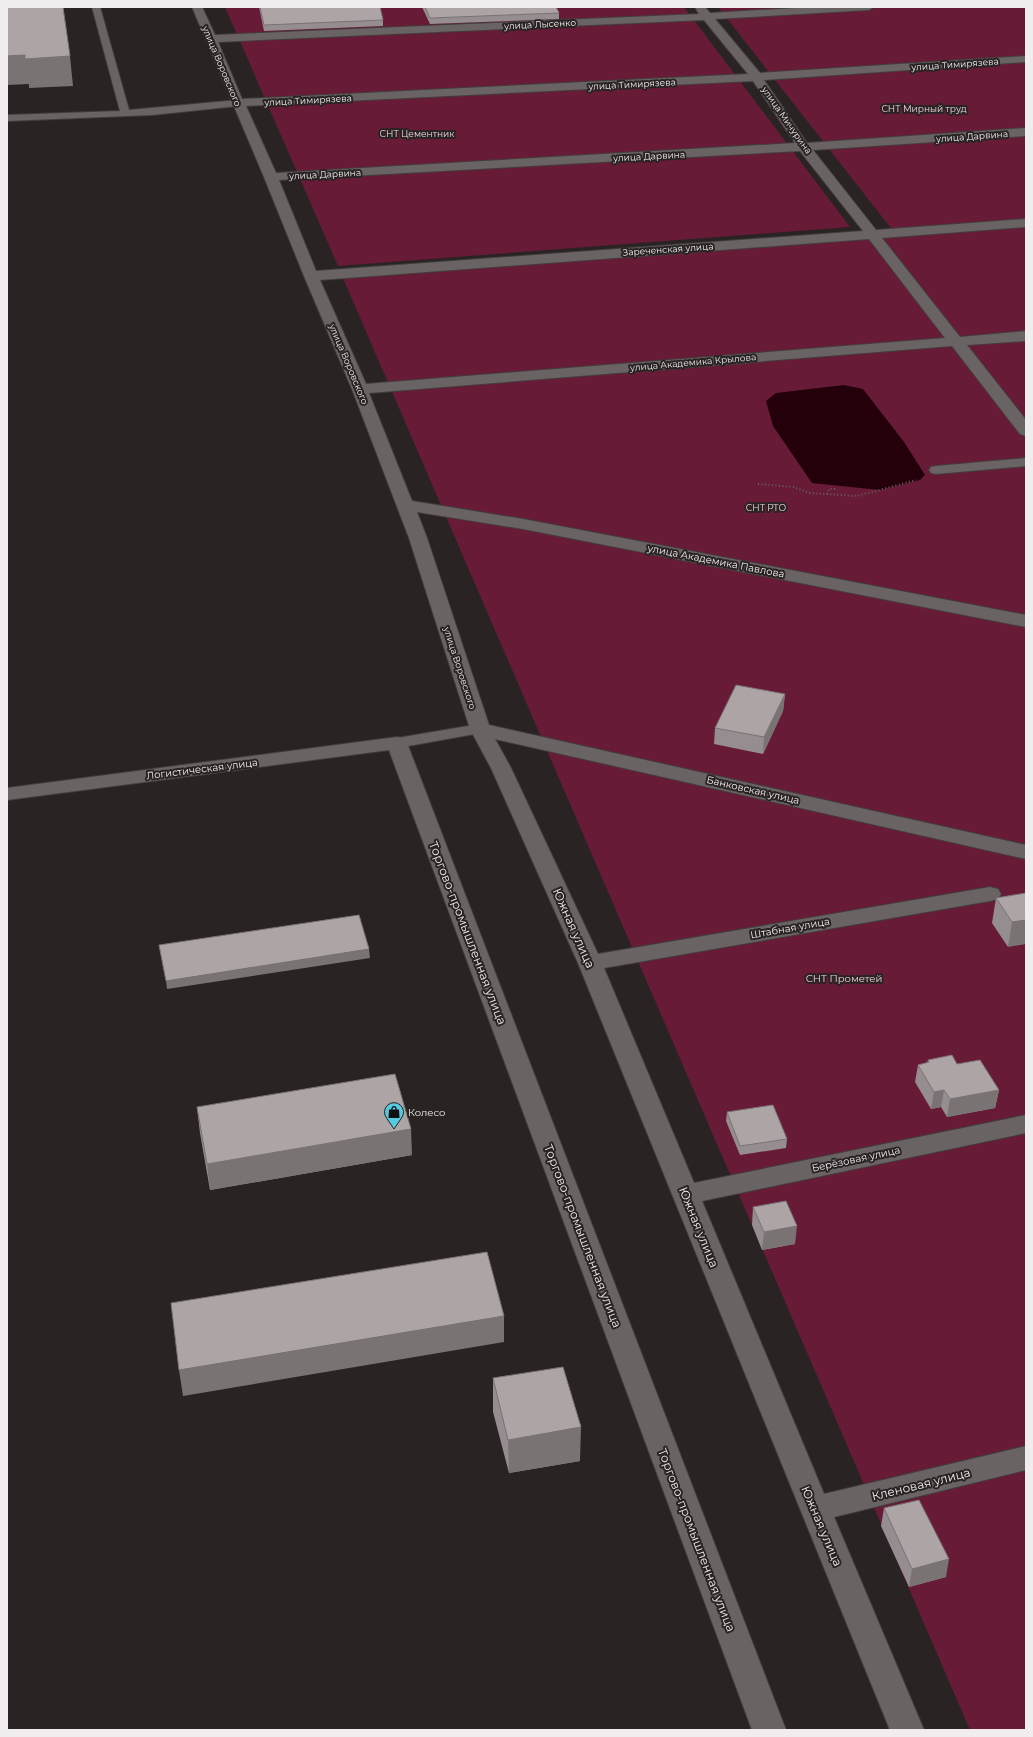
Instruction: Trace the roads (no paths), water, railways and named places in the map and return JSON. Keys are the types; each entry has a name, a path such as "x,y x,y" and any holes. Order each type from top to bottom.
{"street":[{"name":"улица Воровского","path":"197,7 360,388 418,538 480,729"},
{"name":"улица Лысенко","path":"211,39 703,12 869,7"},
{"name":"улица Мичурина","path":"703,12 757,78 804,147 1026,431"},
{"name":"улица Тимирязева","path":"238,103 757,78 1026,59"},
{"name":"улица Дарвина","path":"271,177 804,147 1026,132"},
{"name":"Зареченская улица","path":"311,276 1026,223"},
{"name":"улица Академика Крылова","path":"360,388 1026,336"},
{"name":"улица Академика Павлова","path":"405,505 523,524 1026,621"},
{"name":"Банковская улица","path":"480,729 1026,852"},
{"name":"Южная улица","path":"480,729 501,768 590,963 907,1730"},
{"name":"Логистическая улица","path":"7,794 397,743"},
{"name":"Торгово-промышленная улица","path":"397,743 769,1730"},
{"name":"Штабная улица","path":"590,963 990,894"},
{"name":"Берёзовая улица","path":"685,1195 1026,1124"},
{"name":"Кленовая улица","path":"815,1509 1026,1458"}],"lane":[{"path":"96,7 125,113"},
{"path":"7,118 152,112 238,103"},
{"path":"936,470 1026,462"},
{"path":"397,743 480,729"}],"place":[{"name":"Колесо","path":"394,1129"}],"park label":[{"name":"СНТ Мирный труд","path":"924,108"},
{"name":"СНТ Цементник","path":"417,133"},
{"name":"СНТ РТО","path":"766,507"},
{"name":"СНТ Прометей","path":"844,978"}]}
